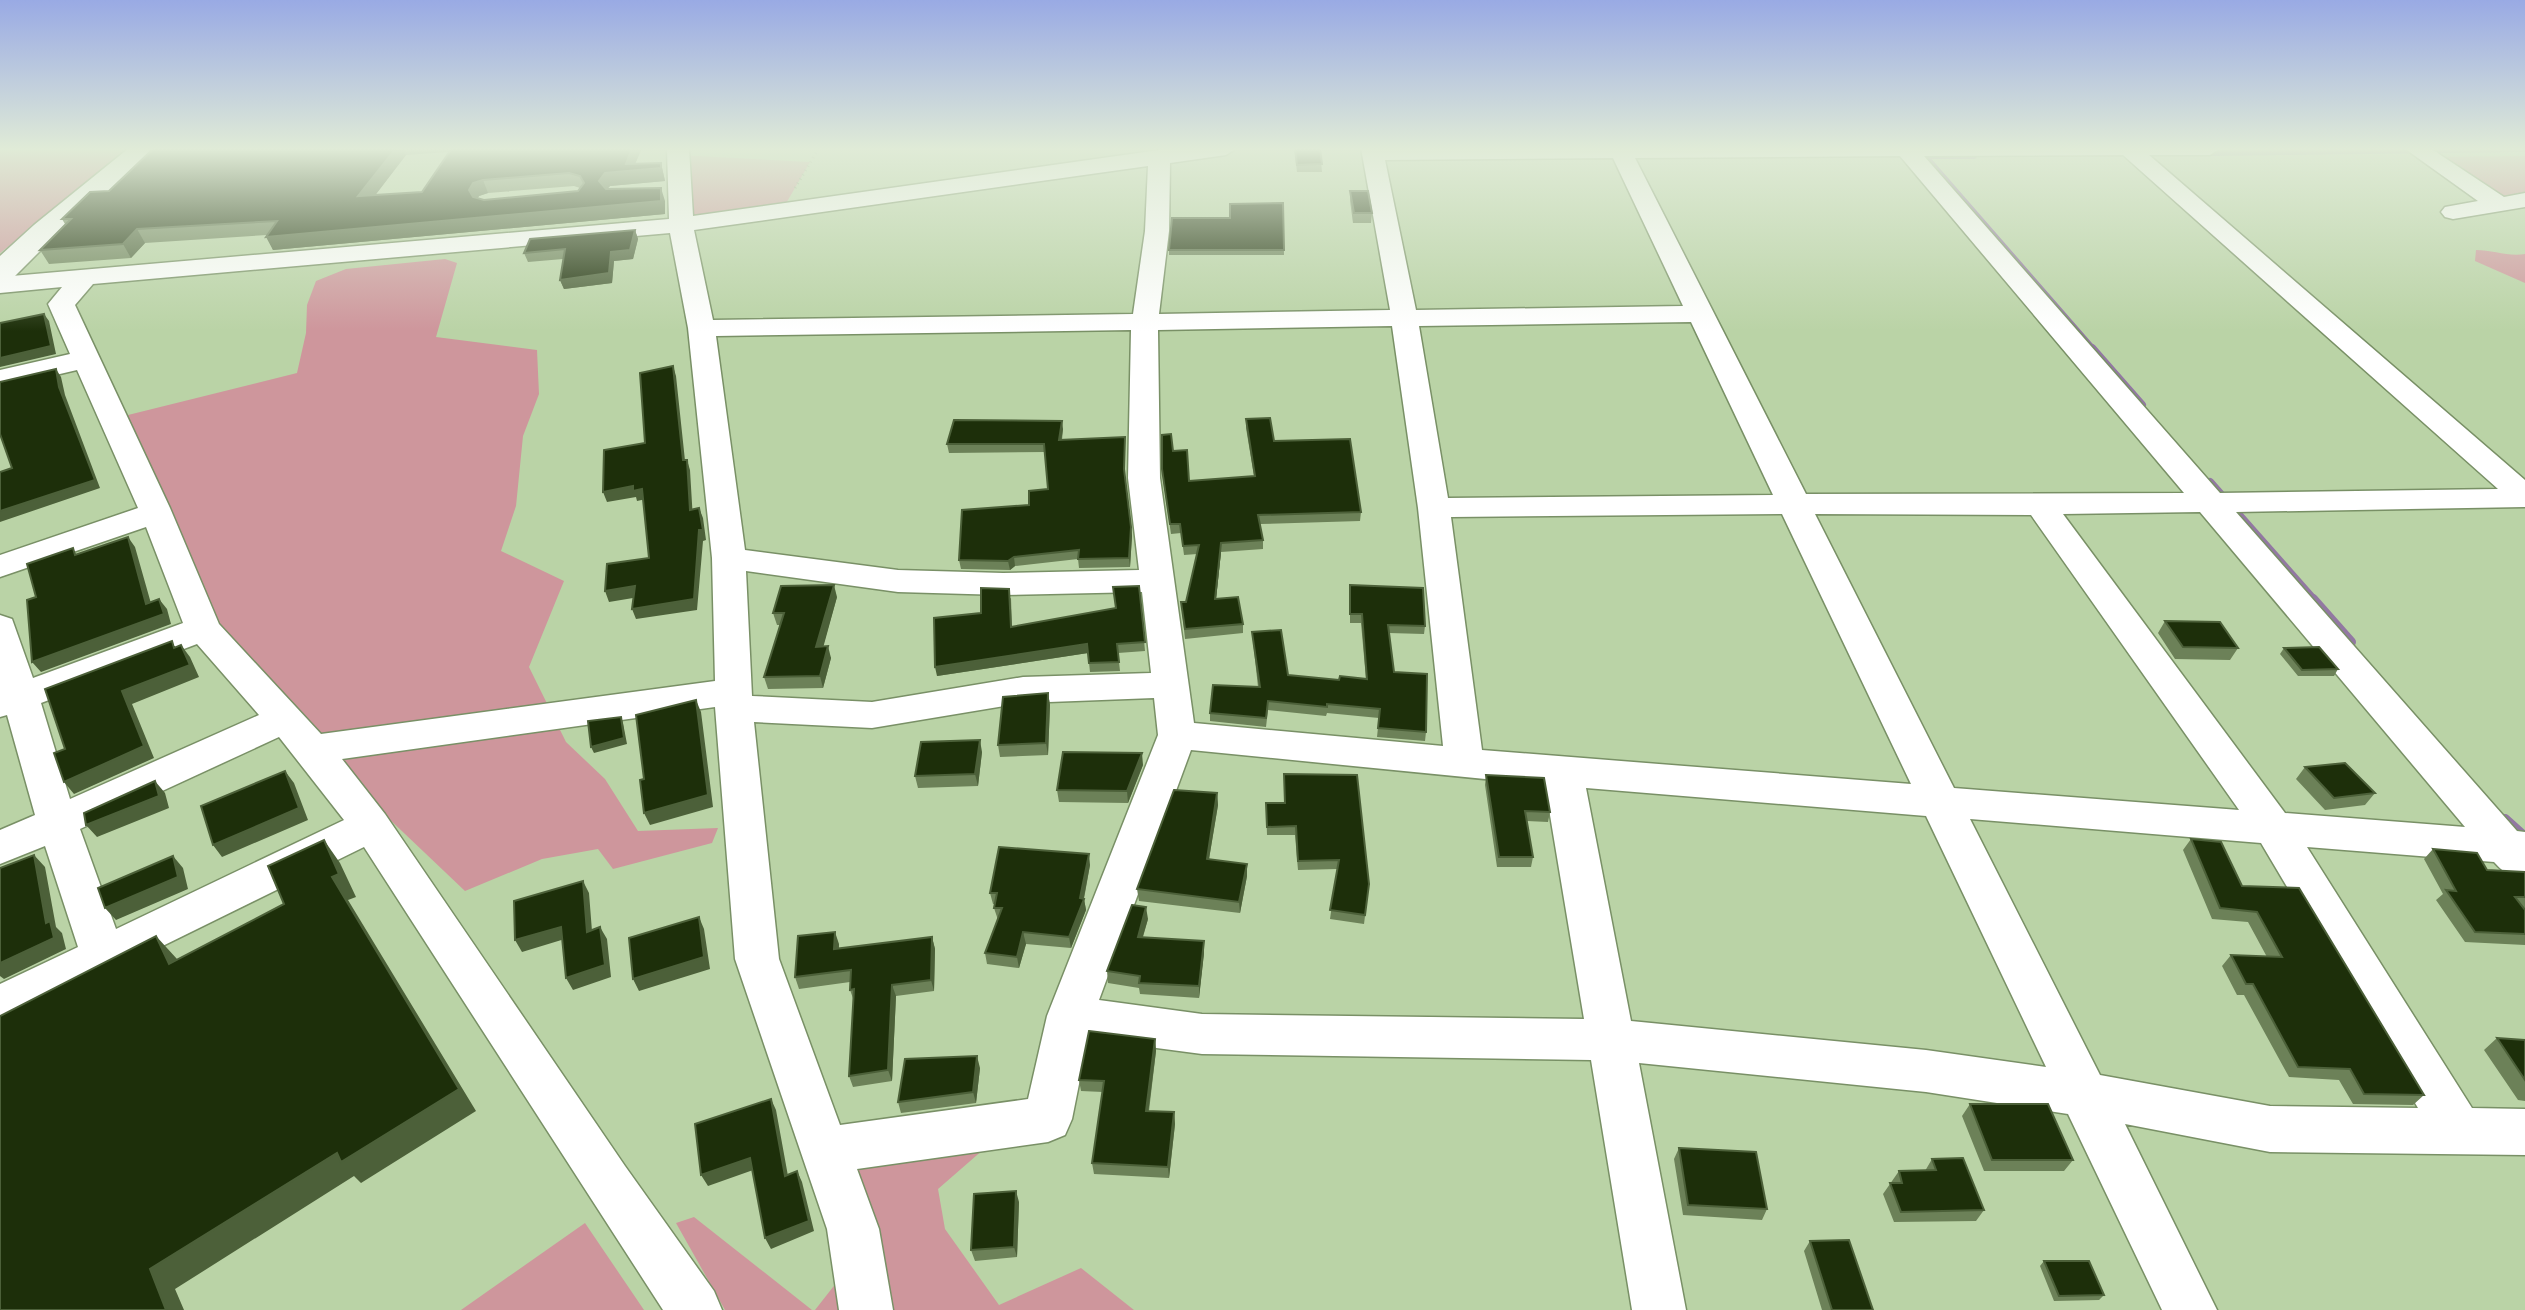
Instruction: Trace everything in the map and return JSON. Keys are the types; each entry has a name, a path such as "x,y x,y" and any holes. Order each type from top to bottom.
{"main road":[{"path":"0,273 71,209"}],"street":[{"path":"677,209 701,328 729,558 734,699 757,959 853,1229 866,1310"},
{"path":"0,285 681,225 800,209"},
{"path":"825,1150 1048,1119 1070,1016 1177,735 1144,478 1145,321 1158,209"},
{"path":"1383,209 1434,508 1464,762"},
{"path":"1648,209 2190,1310"},
{"path":"1958,209 2209,502 2520,856"},
{"path":"2198,209 2525,497"},
{"path":"2453,212 2469,209"},
{"path":"469,245 482,217"},
{"path":"85,278 61,304 156,513 203,629 312,749 371,825 607,1183 695,1310"},
{"path":"701,328 1698,314"},
{"path":"0,379 87,359"},
{"path":"1434,508 2040,505 2525,497"},
{"path":"2040,505 2273,827 2459,1132"},
{"path":"0,566 156,513"},
{"path":"729,558 898,581 1003,584 1157,581"},
{"path":"0,627 9,700 57,822 103,955"},
{"path":"9,700 203,629"},
{"path":"312,749 734,699 872,715 1023,690 1171,685"},
{"path":"0,848 284,719"},
{"path":"1177,735 1943,804 2273,827 2520,856"},
{"path":"1563,772 1659,1310"},
{"path":"0,1006 371,825"},
{"path":"1070,1016 1202,1034 1611,1040 1926,1071 2083,1094 2270,1129 2525,1132"}],"shaded area":[{"path":"0,209 56,209 0,253"},
{"path":"680,209 783,209 781,212 681,225"},
{"path":"2476,250 2525,254 2525,283 2475,261"},
{"path":"445,259 457,263 436,337 537,350 539,394 523,436 516,506 501,551 564,581 529,667 566,742 605,779 638,831 718,828 712,843 613,869 598,849 542,859 465,891 284,719 203,629 126,446 128,415 297,373 306,333 307,305 316,281 346,269"},
{"path":"992,1142 938,1189 945,1229 999,1305 1081,1268 1134,1310 815,1310 866,1245 838,1155"},
{"path":"694,1217 812,1310 725,1310 676,1223"},
{"path":"585,1223 644,1310 461,1310"}],"building":[{"path":"72,209 572,209 266,237 277,221 137,229 123,244 40,250 71,219 62,219"},
{"path":"1230,209 1283,209 1284,250 1169,250 1172,218 1230,218"},
{"path":"1353,209 1371,209 1372,213 1354,213"},
{"path":"635,230 630,250 611,252 609,273 560,280 565,249 524,253 530,239"},
{"path":"44,314 51,346 0,358 0,323"},
{"path":"673,366 683,460 687,460 690,510 699,508 703,530 699,530 694,599 632,609 635,586 605,591 607,564 649,558 642,489 633,491 633,486 603,492 604,450 645,443 640,373"},
{"path":"56,369 59,387 95,480 0,511 0,472 12,468 0,434 0,382"},
{"path":"1270,418 1274,441 1350,439 1361,512 1258,515 1263,540 1221,543 1215,599 1238,597 1243,624 1185,629 1181,602 1186,602 1199,545 1183,546 1180,524 1170,524 1162,469 1162,435 1171,434 1173,451 1187,450 1189,481 1255,476 1246,419"},
{"path":"954,420 1062,421 1059,440 1125,437 1124,469 1131,527 1129,558 1078,559 1079,550 1014,557 1008,561 959,560 962,510 1029,505 1029,491 1048,489 1044,444 947,444"},
{"path":"128,537 146,604 159,599 164,614 32,662 27,600 36,597 27,564 73,548 75,555"},
{"path":"834,585 816,647 828,646 820,676 764,677 784,613 773,613 781,586"},
{"path":"1350,585 1423,588 1425,626 1388,625 1394,672 1427,674 1426,732 1378,728 1380,709 1327,704 1327,707 1268,701 1266,718 1210,713 1213,685 1260,687 1252,632 1281,630 1288,675 1339,680 1340,676 1367,679 1362,614 1350,614"},
{"path":"1139,586 1145,642 1117,644 1119,662 1089,663 1087,644 935,667 934,618 981,613 981,588 1009,589 1011,627 1116,608 1113,587"},
{"path":"2165,621 2220,622 2238,648 2183,647"},
{"path":"172,641 174,648 181,645 190,665 122,691 144,746 64,782 54,753 65,749 45,689"},
{"path":"2319,647 2338,669 2302,670 2284,648"},
{"path":"1048,693 1046,743 998,745 1003,697"},
{"path":"696,700 708,795 644,813 640,780 644,779 636,715"},
{"path":"621,717 624,738 591,747 588,721"},
{"path":"980,740 975,774 915,776 921,742"},
{"path":"1063,752 1142,753 1127,791 1057,790"},
{"path":"2345,763 2375,793 2334,798 2305,767"},
{"path":"285,771 299,808 213,845 201,806"},
{"path":"1284,774 1357,775 1369,884 1365,915 1330,910 1339,860 1298,861 1296,826 1267,827 1266,803 1285,803"},
{"path":"1486,775 1544,778 1550,812 1525,811 1533,857 1499,857"},
{"path":"155,781 159,796 86,825 84,813"},
{"path":"1174,790 1217,793 1207,859 1247,864 1239,902 1137,889"},
{"path":"2191,839 2221,842 2242,886 2299,888 2424,1095 2364,1094 2350,1069 2298,1067 2253,984 2246,984 2231,955 2282,957 2257,912 2220,908"},
{"path":"324,840 339,874 332,877 459,1089 341,1162 337,1153 150,1269 166,1310 0,1310 0,1016 156,936 169,964 284,904 268,866"},
{"path":"999,847 1089,854 1080,898 1084,899 1069,937 1023,932 1017,957 985,953 1002,908 994,908 997,893 990,893"},
{"path":"2433,849 2477,853 2487,870 2525,872 2525,897 2515,897 2525,910 2525,934 2475,932 2446,890 2456,891"},
{"path":"34,855 46,923 50,921 54,938 0,963 0,868"},
{"path":"173,856 178,877 105,908 98,888"},
{"path":"583,881 587,932 600,927 605,965 566,978 561,927 515,940 514,901"},
{"path":"1132,905 1146,907 1138,937 1204,941 1199,986 1139,983 1140,976 1107,971"},
{"path":"699,917 704,957 633,979 629,938"},
{"path":"835,932 834,949 932,937 931,980 892,985 888,1070 849,1076 854,989 850,990 851,970 795,977 798,936"},
{"path":"1089,1031 1155,1039 1146,1111 1174,1112 1168,1167 1092,1163 1104,1081 1079,1080"},
{"path":"2497,1038 2525,1040 2525,1080"},
{"path":"977,1056 973,1092 898,1102 905,1059"},
{"path":"771,1099 785,1176 797,1171 809,1221 765,1238 750,1158 701,1175 695,1124"},
{"path":"1970,1104 2048,1104 2073,1160 1992,1160"},
{"path":"1679,1148 1756,1152 1767,1209 1688,1205"},
{"path":"1963,1158 1984,1210 1901,1212 1890,1183 1902,1183 1899,1171 1936,1170 1932,1159"},
{"path":"1016,1191 1014,1247 971,1250 974,1194"},
{"path":"1849,1240 1873,1310 1832,1310 1810,1241"},
{"path":"2044,1261 2089,1261 2104,1295 2059,1296"}],"waterway":[{"path":"1971,209 2094,350"},
{"path":"2092,348 2142,405"},
{"path":"2210,482 2315,601"},
{"path":"2313,599 2351,642"},
{"path":"2505,819 2525,837"}]}
